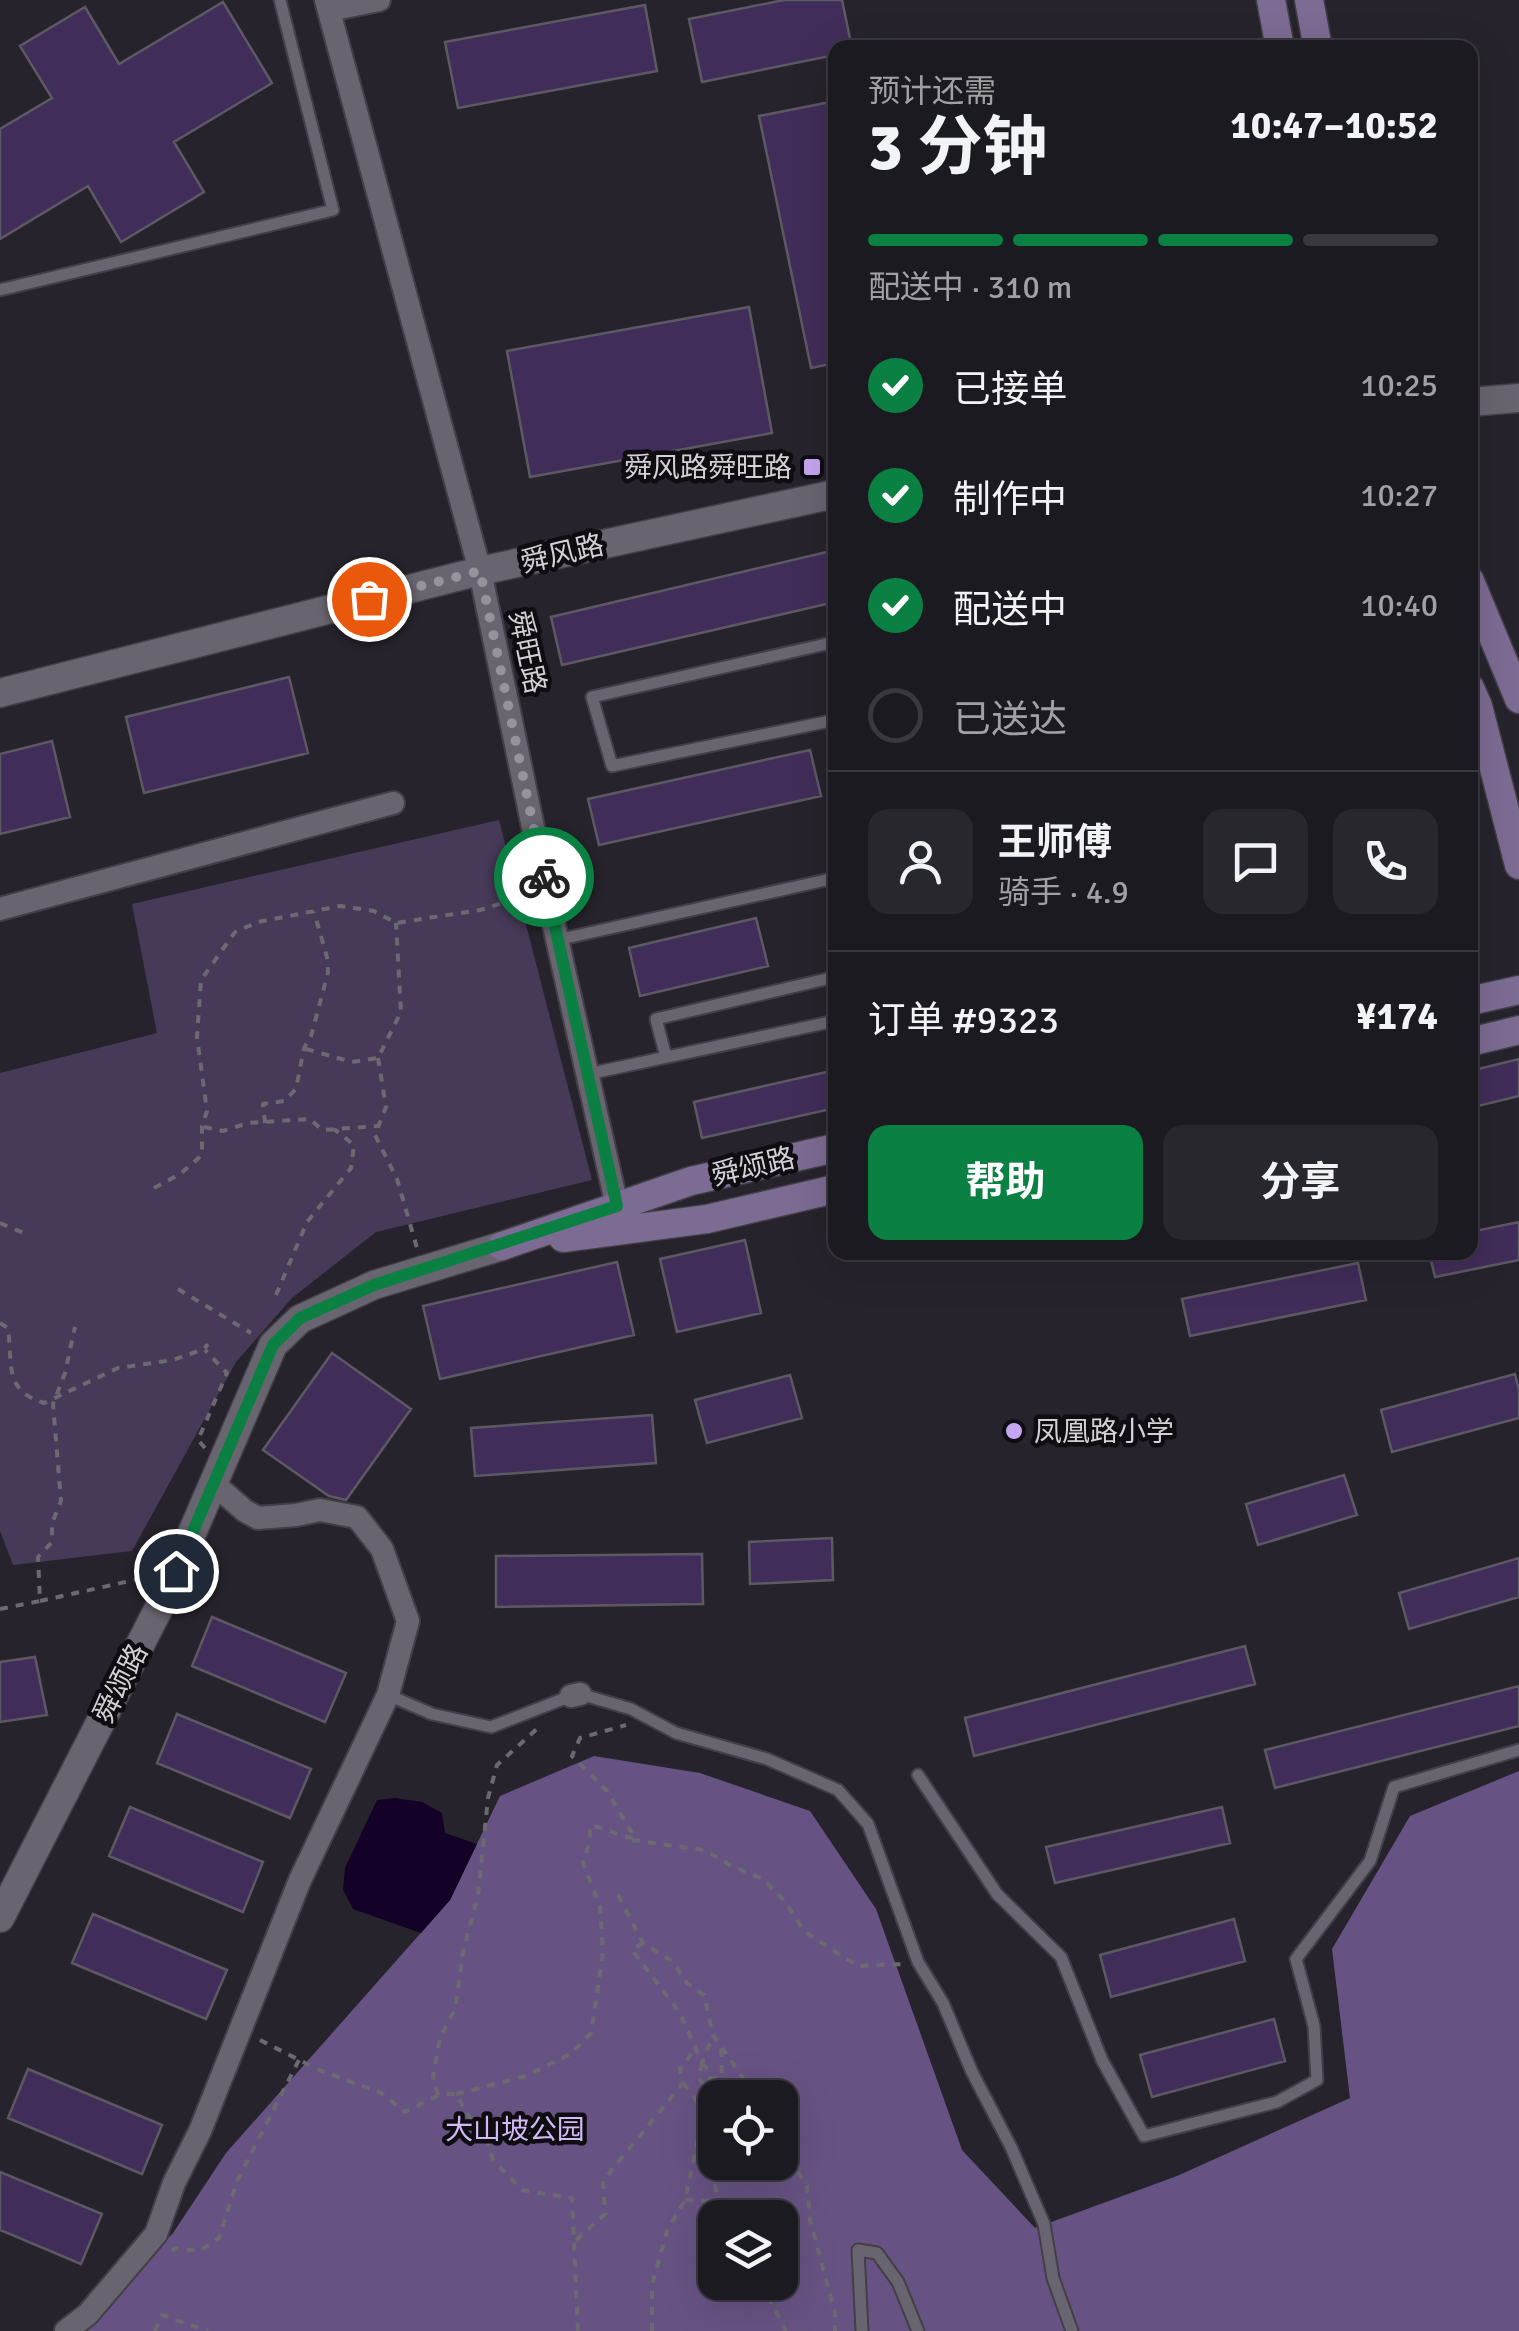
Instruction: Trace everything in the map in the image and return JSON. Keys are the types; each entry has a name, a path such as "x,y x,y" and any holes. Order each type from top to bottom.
{"main road":[{"path":"1271,0 1278,40"},
{"path":"1309,0 1316,40"},
{"path":"1478,600 1519,699"},
{"path":"1478,706 1519,865"},
{"path":"1478,999 1519,990"},
{"path":"1478,1040 1519,1030"},
{"name":"舜颂路","path":"502,1246 691,1181 828,1150"},
{"name":"舜颂路","path":"502,1246 707,1219 828,1192"}],"street":[{"path":"328,5 379,0"},
{"name":"舜旺路","path":"328,5 480,571 617,1206"},
{"path":"1478,401 1519,398"},
{"name":"舜风路","path":"0,693 480,571 828,496"},
{"path":"0,910 393,803"},
{"name":"舜颂路","path":"0,1918 176,1571 273,1345 300,1318 374,1285 502,1246"},
{"path":"66,2331 88,2314 156,2234 300,1880 388,1696 408,1621 382,1549 357,1518 320,1510 258,1518 244,1511 216,1476"}],"lane":[{"path":"0,290 334,210 280,0"},
{"path":"828,644 592,697 612,766 828,721"},
{"path":"557,940 828,880"},
{"path":"666,1057 656,1019 828,979"},
{"path":"588,1074 828,1022"},
{"path":"388,1696 432,1714 491,1727 576,1695 628,1708 676,1733 766,1759 838,1790 868,1824 918,1962 943,2003 972,2072 1011,2147 1044,2224 1053,2278 1072,2331"},
{"path":"918,1775 997,1894 1061,1957 1102,2060 1144,2136 1276,2102 1317,2080 1314,2026 1296,1959 1370,1861 1394,1787 1519,1750"},
{"path":"862,2331 858,2250 877,2253 898,2282 918,2331"}],"path":[{"path":"154,1188 202,1156 202,1126 207,1110 197,1037 201,980 234,932 258,922 340,906 374,911 396,923 480,910 546,890"},
{"path":"265,1123 264,1104 284,1101 296,1089 304,1048 311,1036 328,972 313,911"},
{"path":"396,923 401,1012 378,1058 386,1108 374,1135 397,1179 424,1270"},
{"path":"304,1048 352,1062 378,1058"},
{"path":"202,1126 223,1131 248,1123 310,1119 322,1130 378,1126"},
{"path":"276,1295 307,1222 351,1168 354,1145 334,1129"},
{"path":"0,1223 26,1234"},
{"path":"178,1289 273,1345"},
{"path":"0,1323 8,1328 13,1381 23,1396 44,1403 118,1368 173,1360 206,1346 226,1373 198,1440 216,1476"},
{"path":"40,1601 38,1557 52,1542 52,1523 61,1501 53,1431 56,1397 66,1373 75,1328"},
{"path":"0,1608 176,1571"},
{"path":"439,2096 433,2077 440,2038 454,2009 463,1952 478,1896 488,1798 497,1766 576,1695"},
{"path":"619,1838 635,1838 606,1791 572,1756 580,1738 624,1728 630,1720 628,1708"},
{"path":"240,2031 359,2088 381,2093 405,2112 439,2096 526,2076 572,2053 591,2033 603,1953 600,1906 583,1863 590,1826 609,1830 619,1838 704,1850 763,1879 783,1898 805,1932 858,1966 918,1962"},
{"path":"618,1895 644,1943 672,1960 687,1983 704,1995 713,2035 745,2080"},
{"path":"644,1943 632,1950 680,2013 702,2063 710,2072 710,2080 722,2075 721,2046"},
{"path":"700,2080 702,2063 713,2035"},
{"path":"696,2048 680,2068 683,2083 698,2102"},
{"path":"163,2262 175,2248 200,2251 219,2238 236,2181 300,2058"},
{"path":"574,2242 606,2214 603,2181 683,2083"},
{"path":"456,2094 477,2130 485,2136 493,2160 522,2190 572,2198 578,2331"},
{"path":"652,2331 652,2285 667,2231 684,2200 698,2137"},
{"path":"798,2172 806,2185 810,2220 836,2313 836,2331"},
{"path":"714,2180 718,2200"},
{"path":"684,2200 698,2200"},
{"path":"770,2300 786,2331"},
{"path":"156,2331 162,2315 208,2331"}],"shaded area":[{"path":"499,820 592,1180 376,1232 292,1298 236,1362 132,1551 13,1565 0,1531 0,1073 157,1033 132,904"},
{"path":"377,1800 422,1802 442,1813 445,1833 477,1844 450,1900 421,1933 353,1909 343,1890 345,1868"}],"green space":[{"name":"大山坡公园","path":"594,1756 700,1773 810,1811 876,1909 962,2150 1035,2228 1177,2176 1350,2098 1332,1949 1410,1816 1519,1771 1519,2331 81,2331 173,2233 226,2153 450,1900 500,1796"}],"building":[{"path":"784,0 842,0 850,40 828,40 828,56 702,82 689,19"},
{"path":"223,2 272,83 174,142 204,192 121,242 88,186 0,239 0,129 52,98 20,46 85,7 119,64"},
{"path":"645,5 657,71 458,108 445,42"},
{"path":"828,102 828,364 811,368 759,116"},
{"path":"749,307 772,433 530,477 507,351"},
{"path":"828,552 828,604 562,665 551,617"},
{"path":"289,677 308,753 144,793 126,717"},
{"path":"52,741 70,817 0,834 0,754"},
{"path":"810,750 821,796 599,845 588,799"},
{"path":"756,918 768,966 640,996 629,948"},
{"path":"1519,1059 1519,1096 1478,1106 1478,1069"},
{"path":"828,1072 828,1110 702,1138 694,1102"},
{"path":"1519,1222 1519,1260 1435,1277 1431,1260 1478,1260 1478,1230"},
{"path":"745,1240 761,1313 677,1332 660,1259"},
{"path":"617,1262 634,1335 440,1379 423,1306"},
{"path":"1358,1263 1366,1300 1190,1336 1182,1299"},
{"path":"332,1353 411,1409 346,1500 329,1496 263,1450"},
{"path":"1515,1374 1519,1418 1392,1452 1381,1410"},
{"path":"790,1375 802,1418 707,1443 695,1400"},
{"path":"652,1415 656,1463 475,1476 471,1428"},
{"path":"1344,1475 1357,1515 1258,1545 1246,1504"},
{"path":"832,1538 833,1580 750,1584 749,1542"},
{"path":"702,1554 703,1604 496,1607 496,1556"},
{"path":"1519,1558 1519,1597 1409,1629 1399,1593"},
{"path":"212,1617 346,1673 325,1722 192,1666"},
{"path":"1245,1646 1255,1684 974,1756 965,1718"},
{"path":"35,1657 47,1715 0,1722 0,1662"},
{"path":"1519,1686 1519,1726 1275,1788 1265,1750"},
{"path":"177,1714 311,1769 290,1818 157,1763"},
{"path":"130,1807 263,1862 243,1912 109,1856"},
{"path":"1222,1807 1230,1843 1055,1883 1046,1847"},
{"path":"93,1914 227,1970 206,2019 72,1963"},
{"path":"1234,1919 1245,1961 1111,1997 1100,1955"},
{"path":"1274,2019 1285,2061 1152,2097 1140,2055"},
{"path":"28,2069 162,2125 142,2174 8,2118"},
{"path":"0,2172 102,2214 81,2264 0,2230"}],"way so far":[{"path":"369,599 480,571 544,877"}],"place":[{"name":"舜风路舜旺路","path":"812,467"},
{"name":"凤凰路小学","path":"1014,1431"}],"route":[{"path":"176,1571 273,1345 300,1318 374,1285 617,1206 544,877"}]}
